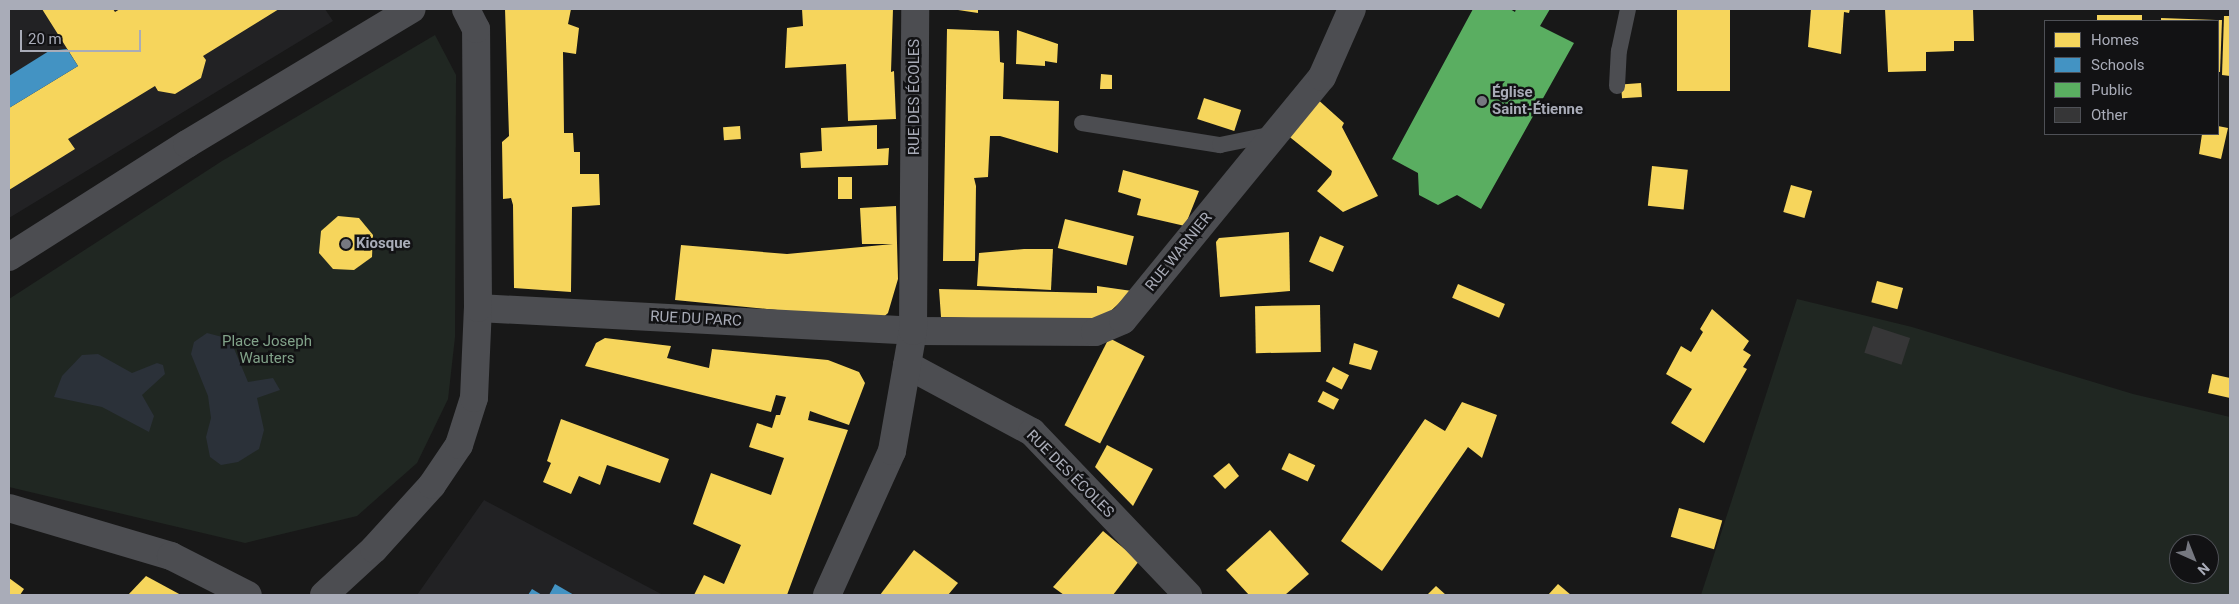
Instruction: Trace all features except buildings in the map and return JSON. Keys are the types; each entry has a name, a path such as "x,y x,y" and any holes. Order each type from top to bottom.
{"street":[{"path":"9,257 187,144 412,9"},
{"path":"324,595 374,549 432,485 459,445 474,398 478,308 476,28 466,9"},
{"name":"RUE DES ÉCOLES","path":"827,595 892,451 913,331 915,9"},
{"name":"RUE WARNIER","path":"913,331 1095,332 1123,320 1322,76 1352,9"},
{"name":"RUE DU PARC","path":"478,308 913,331"},
{"name":"RUE DES ÉCOLES","path":"907,365 1032,432 1188,595"},
{"path":"9,508 171,556 248,595"}],"lane":[{"path":"1617,86 1619,52 1628,9"},
{"path":"1082,123 1220,145 1274,134"}],"shaded area":[{"path":"9,9 325,9 333,21 9,218"},
{"path":"207,333 230,339 248,382 273,378 280,390 257,398 264,430 259,449 238,462 221,465 210,457 206,437 211,418 208,396 191,354 194,342"},
{"path":"98,354 132,373 157,363 163,365 165,374 142,395 154,416 149,432 102,407 54,397 62,376 82,355"},
{"path":"484,500 663,595 417,595"}],"green space":[{"name":"Place Joseph Wauters","path":"435,35 456,75 455,337 448,399 417,463 357,516 245,543 9,487 9,299 222,161"},
{"path":"1797,299 1912,327 2133,394 2230,417 2230,595 1701,595"}],"place":[{"name":"Église Saint-Étienne","path":"1482,101"},
{"name":"Kiosque","path":"346,244"}]}
